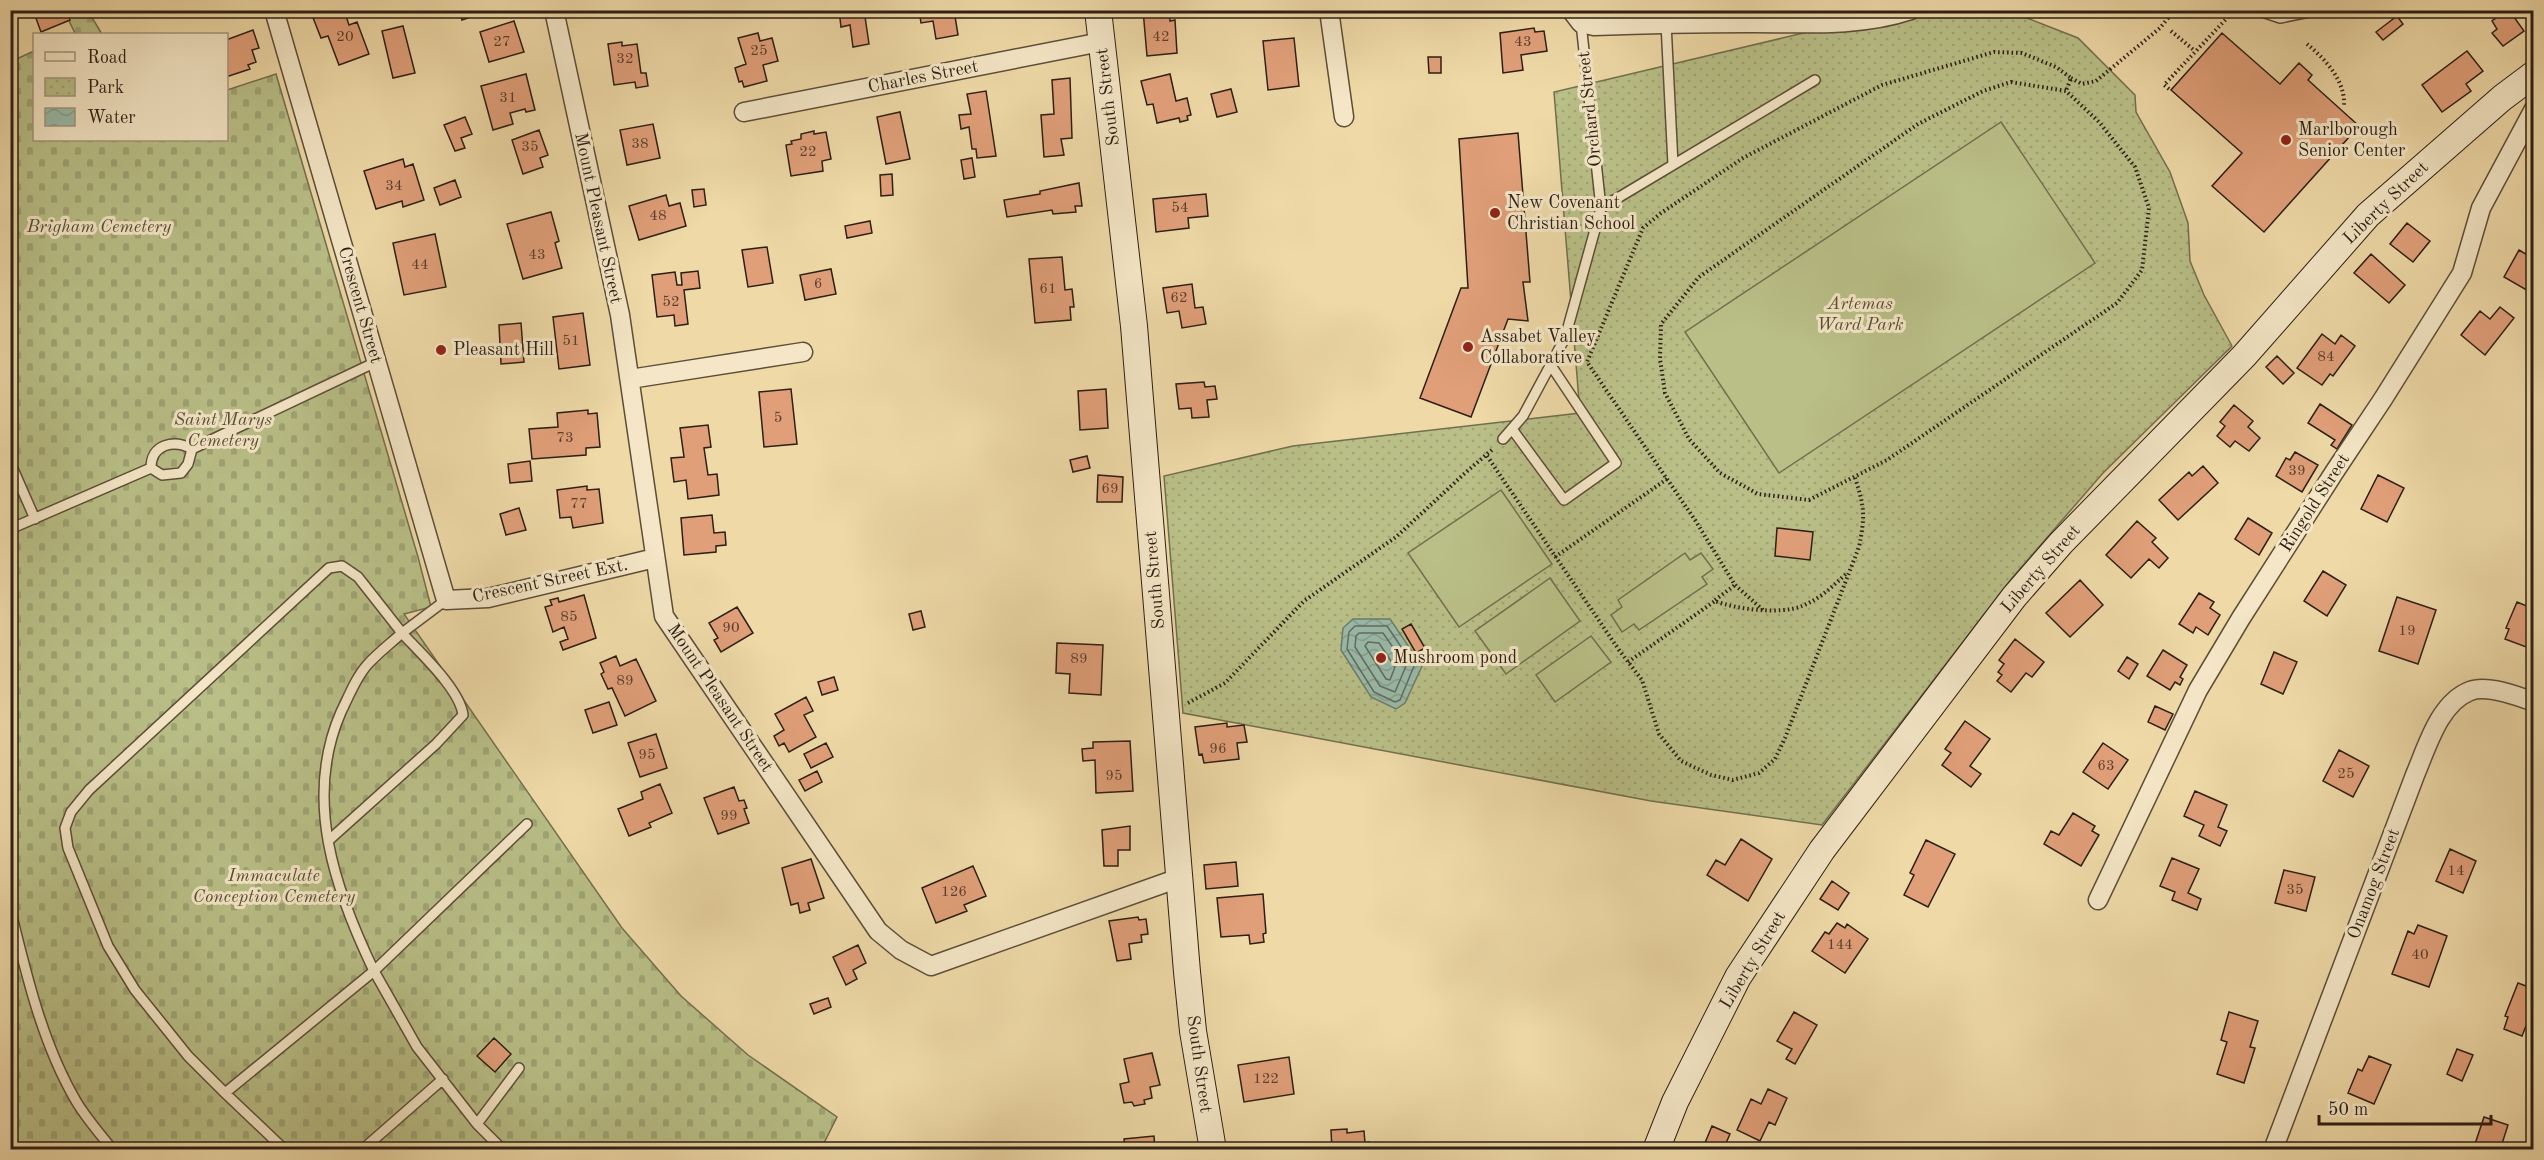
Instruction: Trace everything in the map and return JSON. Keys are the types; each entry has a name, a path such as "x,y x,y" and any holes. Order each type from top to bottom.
{"street":[{"name":"Crescent Street","path":"274,10 446,600"},
{"name":"Mount Pleasant Street","path":"554,10 620,315 664,616 878,931 901,950 931,966 1179,878"},
{"name":"South Street","path":"1098,10 1134,326 1193,1031 1213,1149"},
{"path":"1329,10 1344,117"},
{"path":"1576,17 1594,26 1666,23 1836,23 1885,19 1911,10"},
{"name":"Charles Street","path":"744,112 1101,42"},
{"name":"Liberty Street","path":"1656,1149 1676,1102 1738,977 1822,850 2014,597 2061,543 2244,356 2368,215 2502,98 2534,74"},
{"name":"Ringold Street","path":"2098,900 2198,690 2241,618 2462,273 2481,208 2534,109"},
{"path":"630,380 803,352"},
{"name":"Crescent Street Ext.","path":"446,600 488,598 655,558"},
{"name":"Onamog Street","path":"2273,1149 2415,775 2448,707 2471,690 2494,690 2534,702"}],"lane":[{"path":"2256,10 2280,18 2319,10"},
{"name":"Orchard Street","path":"1503,439 1523,416 1552,367 1565,338 1601,208 1576,17"},
{"path":"1666,23 1673,165"},
{"path":"1601,208 1815,80"},
{"path":"151,468 162,475 172,476 181,473 188,464 192,449 376,362"},
{"path":"1512,429 1564,500 1616,463 1552,367"},
{"path":"151,468 151,461 161,447 171,443 182,444 192,449"},
{"path":"10,462 35,519"},
{"path":"10,529 151,468"},
{"path":"285,1149 188,1056 135,990 108,946 68,848 65,828 71,812 88,790 329,568 342,566 358,577 402,633 441,677 462,706 463,715 436,744 328,841"},
{"path":"446,600 402,633 367,665 351,690 335,727 326,762 322,804 328,841 342,895 374,971 417,1047 477,1124 499,1148"},
{"path":"225,1093 374,971 527,824"},
{"path":"10,908 28,981 52,1049 76,1102 113,1149"},
{"path":"477,1124 519,1068"},
{"path":"362,1149 442,1079"}],"path":[{"path":"1763,610 1735,585 1587,362 1643,228 1725,169 1882,85 1994,52 2022,53 2056,67 2082,84 2096,81 2160,28 2169,17"},
{"path":"2169,89 2164,85 2228,17"},
{"path":"2171,31 2195,51"},
{"path":"2307,44 2330,67 2340,85 2344,105"},
{"path":"2066,91 2071,78"},
{"path":"2011,82 2066,91 2098,122 2135,167 2149,208 2142,270 2117,303 1887,460 1855,478 1809,500 1758,494 1720,473 1689,439 1665,393 1660,359 1661,324 1699,277 1918,124 1983,91 2011,82"},
{"path":"1165,703 1189,703 1225,683 1304,601 1396,537 1503,439"},
{"path":"1487,456 1642,680 1659,734 1681,761 1711,775 1733,780 1759,773 1775,759 1785,738 1859,547 1865,517 1855,478"},
{"path":"1555,557 1667,480"},
{"path":"1715,601 1732,608 1763,610 1800,607 1824,593 1849,572"},
{"path":"1628,662 1735,585"}],"green space":[{"path":"64,11 88,11 101,33 75,33"},
{"name":"Artemas Ward Park","path":"1897,11 2009,11 2078,38 2135,95 2136,112 2170,172 2188,223 2190,261 2204,295 2232,346 2103,473 2012,578 1822,825 1651,801 1183,713 1164,476 1293,446 1580,413 1554,92"},
{"name":"Immaculate Conception Cemetery","path":"33,51 33,141 228,141 228,90 276,74 431,607 404,614 622,928 681,996 748,1055 837,1117 821,1149 11,1149 10,62"},
{"path":"2001,122 2095,263 1779,473 1685,332"},
{"path":"1501,490 1552,564 1459,627 1408,553"},
{"path":"1685,553 1690,560 1701,553 1713,569 1702,577 1707,584 1639,630 1634,624 1622,632 1611,615 1622,607 1618,600"},
{"path":"1550,578 1580,621 1506,674 1475,631"},
{"path":"1591,636 1611,662 1555,702 1536,675"}],"water":[{"name":"Mushroom pond","path":"1353,619 1390,619 1422,666 1405,703 1396,709 1371,697 1341,650 1343,628"}],"building":[{"path":"33,10 66,10 70,20 41,32"},
{"path":"310,10 344,10 349,25 357,22 369,54 339,65 328,36 321,38"},
{"path":"459,10 491,10 462,20"},
{"path":"839,10 864,10 869,44 853,47 850,25 841,27"},
{"path":"919,10 954,10 958,35 936,39 933,21 921,23"},
{"path":"1019,10 1045,10 1020,16"},
{"path":"1143,10 1170,10 1170,21 1175,20 1177,53 1147,56"},
{"path":"2509,10 2524,31 2503,46 2492,33 2497,29 2492,21"},
{"path":"2397,16 2403,24 2383,40 2376,32"},
{"path":"514,21 524,52 489,62 480,32"},
{"path":"403,26 415,73 393,78 382,31"},
{"path":"1534,28 1535,32 1544,31 1547,51 1521,55 1523,70 1503,73 1500,33"},
{"path":"253,30 259,48 252,50 256,62 248,65 250,69 228,76 228,39"},
{"path":"758,33 760,41 772,38 778,61 763,65 767,81 744,87 742,81 739,82 735,68 746,64 738,38"},
{"name":"Marlborough Senior Center","path":"2222,33 2280,84 2299,63 2312,75 2308,80 2359,126 2264,232 2212,186 2242,153 2171,90"},
{"path":"1294,38 1299,86 1268,90 1263,41"},
{"path":"622,42 622,46 637,44 641,73 646,73 648,86 636,88 635,82 614,85 608,44"},
{"path":"2467,51 2483,71 2466,84 2471,91 2442,112 2422,85"},
{"path":"1428,57 1441,57 1441,73 1429,73"},
{"path":"526,74 535,110 526,112 525,109 510,113 513,124 493,130 481,86"},
{"path":"1170,74 1176,101 1187,98 1191,115 1187,116 1188,120 1180,122 1179,118 1157,123 1153,104 1147,105 1141,81"},
{"path":"1070,78 1072,138 1061,139 1064,155 1044,157 1041,115 1054,114 1052,80"},
{"path":"1231,89 1237,112 1217,117 1211,94"},
{"path":"986,91 996,156 977,158 976,149 972,149 969,127 961,129 959,115 971,114 967,94"},
{"path":"900,112 910,159 886,164 877,117"},
{"path":"465,117 472,134 461,138 465,148 455,151 444,125"},
{"path":"653,124 660,158 627,165 620,130"},
{"path":"539,130 548,155 540,158 543,167 523,174 512,140"},
{"path":"814,131 814,134 826,132 831,159 822,161 823,171 791,176 786,145 792,144 791,141 801,139 801,134"},
{"path":"1518,133 1530,282 1523,282 1528,321 1508,319 1471,417 1420,398 1461,288 1468,288 1459,139"},
{"path":"972,158 975,177 964,179 961,160"},
{"path":"403,159 405,167 413,164 424,200 403,207 402,201 376,209 364,171"},
{"path":"892,174 893,195 881,196 880,175"},
{"path":"455,180 461,197 440,205 434,188"},
{"path":"1079,183 1082,206 1075,206 1076,212 1053,214 1052,210 1007,217 1004,200 1040,194 1040,191"},
{"path":"704,189 706,205 694,207 692,190"},
{"path":"1206,194 1208,216 1188,218 1189,228 1156,232 1153,199"},
{"path":"666,195 669,206 680,203 686,226 639,240 629,206"},
{"path":"2534,201 2534,217 2527,213"},
{"path":"551,212 559,241 555,243 562,268 523,279 507,224"},
{"path":"870,221 872,233 847,238 845,226"},
{"path":"2407,223 2430,241 2413,262 2390,244"},
{"path":"435,234 446,287 404,295 393,243"},
{"path":"767,247 773,283 748,287 742,250"},
{"path":"2519,250 2534,259 2534,286 2530,292 2504,277"},
{"path":"2371,254 2405,285 2389,303 2354,273"},
{"path":"1062,257 1065,290 1072,289 1074,307 1070,307 1071,320 1035,323 1029,259"},
{"path":"831,269 836,294 805,300 800,275"},
{"path":"698,271 700,288 684,290 688,324 675,326 674,315 657,317 652,275 675,272 677,285 682,285 681,273"},
{"path":"1192,284 1195,308 1203,307 1206,324 1182,328 1179,311 1167,313 1163,288"},
{"path":"2500,307 2514,318 2485,355 2461,335 2480,311 2490,319"},
{"path":"583,313 590,365 559,369 553,317"},
{"path":"521,323 524,362 501,364 499,325"},
{"path":"2322,334 2335,344 2341,335 2355,346 2333,376 2330,374 2322,385 2297,368"},
{"path":"2277,356 2294,373 2283,384 2266,367"},
{"path":"1204,382 1205,387 1215,386 1217,399 1207,400 1209,417 1192,418 1191,408 1179,409 1176,384"},
{"path":"791,389 797,444 764,447 759,392"},
{"path":"1106,389 1108,428 1080,430 1078,391"},
{"path":"2320,404 2352,425 2337,449 2331,445 2335,440 2308,423"},
{"path":"2234,405 2253,421 2248,427 2260,438 2249,451 2235,441 2230,447 2217,436 2225,426 2220,422"},
{"path":"588,410 588,414 597,413 600,447 586,448 586,455 532,459 529,429 558,427 557,413"},
{"path":"708,425 711,447 704,448 708,475 717,474 719,495 688,499 686,480 674,482 671,458 684,457 680,428"},
{"path":"2295,452 2318,465 2302,492 2276,476 2286,458 2290,460"},
{"path":"1087,456 1090,468 1073,472 1070,460"},
{"path":"530,461 532,481 510,483 508,464"},
{"path":"2203,466 2218,483 2178,520 2159,500 2189,472 2192,476"},
{"path":"1098,475 1123,477 1122,502 1097,502"},
{"path":"2378,475 2404,488 2387,522 2361,509"},
{"path":"587,486 587,490 599,489 603,523 573,528 571,517 560,518 557,490"},
{"path":"519,508 526,530 506,535 500,514"},
{"path":"712,515 714,533 725,532 726,545 716,546 716,552 684,555 681,518"},
{"path":"2248,518 2272,533 2259,555 2235,539"},
{"path":"2137,521 2156,538 2152,542 2168,558 2159,568 2149,559 2131,578 2106,555"},
{"path":"1777,528 1813,532 1810,560 1775,556"},
{"path":"2323,571 2346,585 2327,616 2304,601"},
{"path":"2080,580 2103,605 2070,637 2046,613"},
{"path":"2199,593 2214,602 2210,608 2220,615 2208,635 2196,627 2193,633 2179,624"},
{"path":"584,595 596,638 563,650 560,642 568,639 564,627 553,632 545,607 552,605 550,600 558,598 559,602"},
{"path":"2397,597 2436,610 2418,664 2379,651"},
{"path":"2517,602 2534,609 2534,650 2505,639 2509,629 2506,628"},
{"path":"737,607 753,633 721,652 714,640 718,638 709,623"},
{"path":"921,611 925,627 913,630 909,614"},
{"path":"1411,624 1425,648 1416,653 1402,629"},
{"path":"2015,639 2044,662 2032,677 2026,673 2011,692 1997,681 2002,675 1998,672 2004,664 1999,660"},
{"path":"1057,643 1103,645 1101,695 1069,693 1070,674 1056,673"},
{"path":"2163,650 2187,665 2180,677 2183,679 2180,685 2175,682 2170,690 2147,676"},
{"path":"2274,652 2297,662 2283,694 2261,684"},
{"path":"616,656 620,666 636,659 656,701 625,716 612,688 608,689 601,674 604,672 600,663"},
{"path":"2127,657 2138,664 2129,679 2118,671"},
{"path":"834,677 838,690 822,695 818,682"},
{"path":"806,697 813,711 804,715 816,737 789,752 784,743 779,746 774,736 784,730 775,714"},
{"path":"609,702 617,725 593,733 585,710"},
{"path":"2155,706 2173,714 2165,730 2148,722"},
{"path":"1965,721 1990,739 1970,766 1981,774 1971,787 1942,765 1951,753 1945,749"},
{"path":"1227,723 1227,727 1244,725 1247,742 1237,743 1239,759 1204,763 1202,754 1199,755 1195,727"},
{"path":"656,734 667,768 640,777 628,743"},
{"path":"1130,741 1133,791 1096,793 1095,760 1083,761 1082,749 1093,748 1093,742"},
{"path":"826,743 833,757 811,768 804,754"},
{"path":"2103,743 2128,760 2108,789 2083,772"},
{"path":"2339,750 2369,766 2353,797 2323,781"},
{"path":"817,771 822,782 805,791 799,780"},
{"path":"660,784 672,813 649,823 651,827 629,836 618,809 643,799 641,792"},
{"path":"734,787 739,801 744,800 747,808 744,809 749,823 718,834 704,798"},
{"path":"2195,791 2227,805 2218,827 2227,831 2220,846 2199,836 2204,825 2184,816"},
{"path":"2073,813 2095,826 2092,831 2099,835 2081,866 2044,844 2051,831 2059,835"},
{"path":"1130,826 1130,850 1118,850 1118,866 1104,866 1102,830"},
{"path":"1741,839 1772,859 1748,901 1707,875 1716,860 1725,865"},
{"path":"1926,840 1955,854 1928,907 1904,895 1914,875 1910,873"},
{"path":"2450,849 2476,861 2463,893 2436,881"},
{"path":"2172,858 2199,869 2188,893 2201,899 2197,910 2172,900 2175,892 2160,886"},
{"path":"811,859 824,898 808,903 810,910 800,913 798,903 791,905 782,868"},
{"path":"1236,862 1238,886 1206,889 1204,865"},
{"path":"973,866 986,896 964,905 967,911 936,923 922,888"},
{"path":"2284,870 2315,877 2306,911 2275,903"},
{"path":"1832,881 1849,893 1838,910 1820,899"},
{"path":"1263,894 1266,933 1263,934 1264,942 1250,944 1249,935 1221,937 1217,898"},
{"path":"1138,917 1139,920 1146,919 1148,934 1141,935 1142,942 1129,944 1131,959 1117,961 1109,921"},
{"path":"1837,923 1845,928 1847,924 1868,939 1845,973 1812,951 1825,932 1829,934"},
{"path":"2418,925 2447,936 2429,987 2392,974 2408,931 2414,934"},
{"path":"858,945 866,963 853,970 857,979 846,985 833,957"},
{"path":"2518,983 2534,989 2534,1018 2530,1027 2526,1026 2522,1036 2504,1029 2508,1017 2505,1016"},
{"path":"828,998 831,1007 814,1014 810,1004"},
{"path":"1794,1012 1817,1025 1795,1064 1786,1059 1792,1049 1777,1041"},
{"path":"2229,1012 2258,1021 2250,1047 2255,1048 2244,1083 2217,1074 2227,1042 2221,1040"},
{"path":"494,1038 511,1054 495,1072 477,1056"},
{"path":"2457,1049 2473,1055 2462,1081 2447,1074"},
{"path":"1152,1053 1160,1085 1150,1087 1152,1098 1144,1100 1145,1104 1134,1106 1132,1102 1124,1103 1120,1084 1129,1082 1124,1059"},
{"path":"2369,1056 2391,1065 2374,1104 2348,1093 2358,1069 2362,1071"},
{"path":"1289,1057 1294,1094 1244,1102 1238,1065"},
{"path":"1768,1089 1787,1098 1775,1125 1769,1122 1760,1141 1737,1130 1751,1099 1761,1104"},
{"path":"2484,1117 2508,1125 2500,1150 2473,1150"},
{"path":"1712,1126 1730,1134 1723,1150 1702,1150"},
{"path":"1347,1129 1347,1133 1364,1131 1365,1143 1369,1142 1370,1150 1332,1150 1331,1130"},
{"path":"1154,1136 1155,1150 1125,1150 1124,1139"},
{"path":"1268,1145 1269,1150 1244,1150 1244,1149"}],"place":[{"name":"Marlborough Senior Center","path":"2286,140"},
{"name":"New Covenant Christian School","path":"1495,213"},
{"name":"Assabet Valley Collaborative","path":"1468,347"},
{"name":"Pleasant Hill","path":"441,350"},
{"name":"Mushroom pond","path":"1381,658"}],"park label":[{"name":"Brigham Cemetery","path":"99,227"},
{"name":"Saint Marys Cemetery","path":"223,430"}]}
